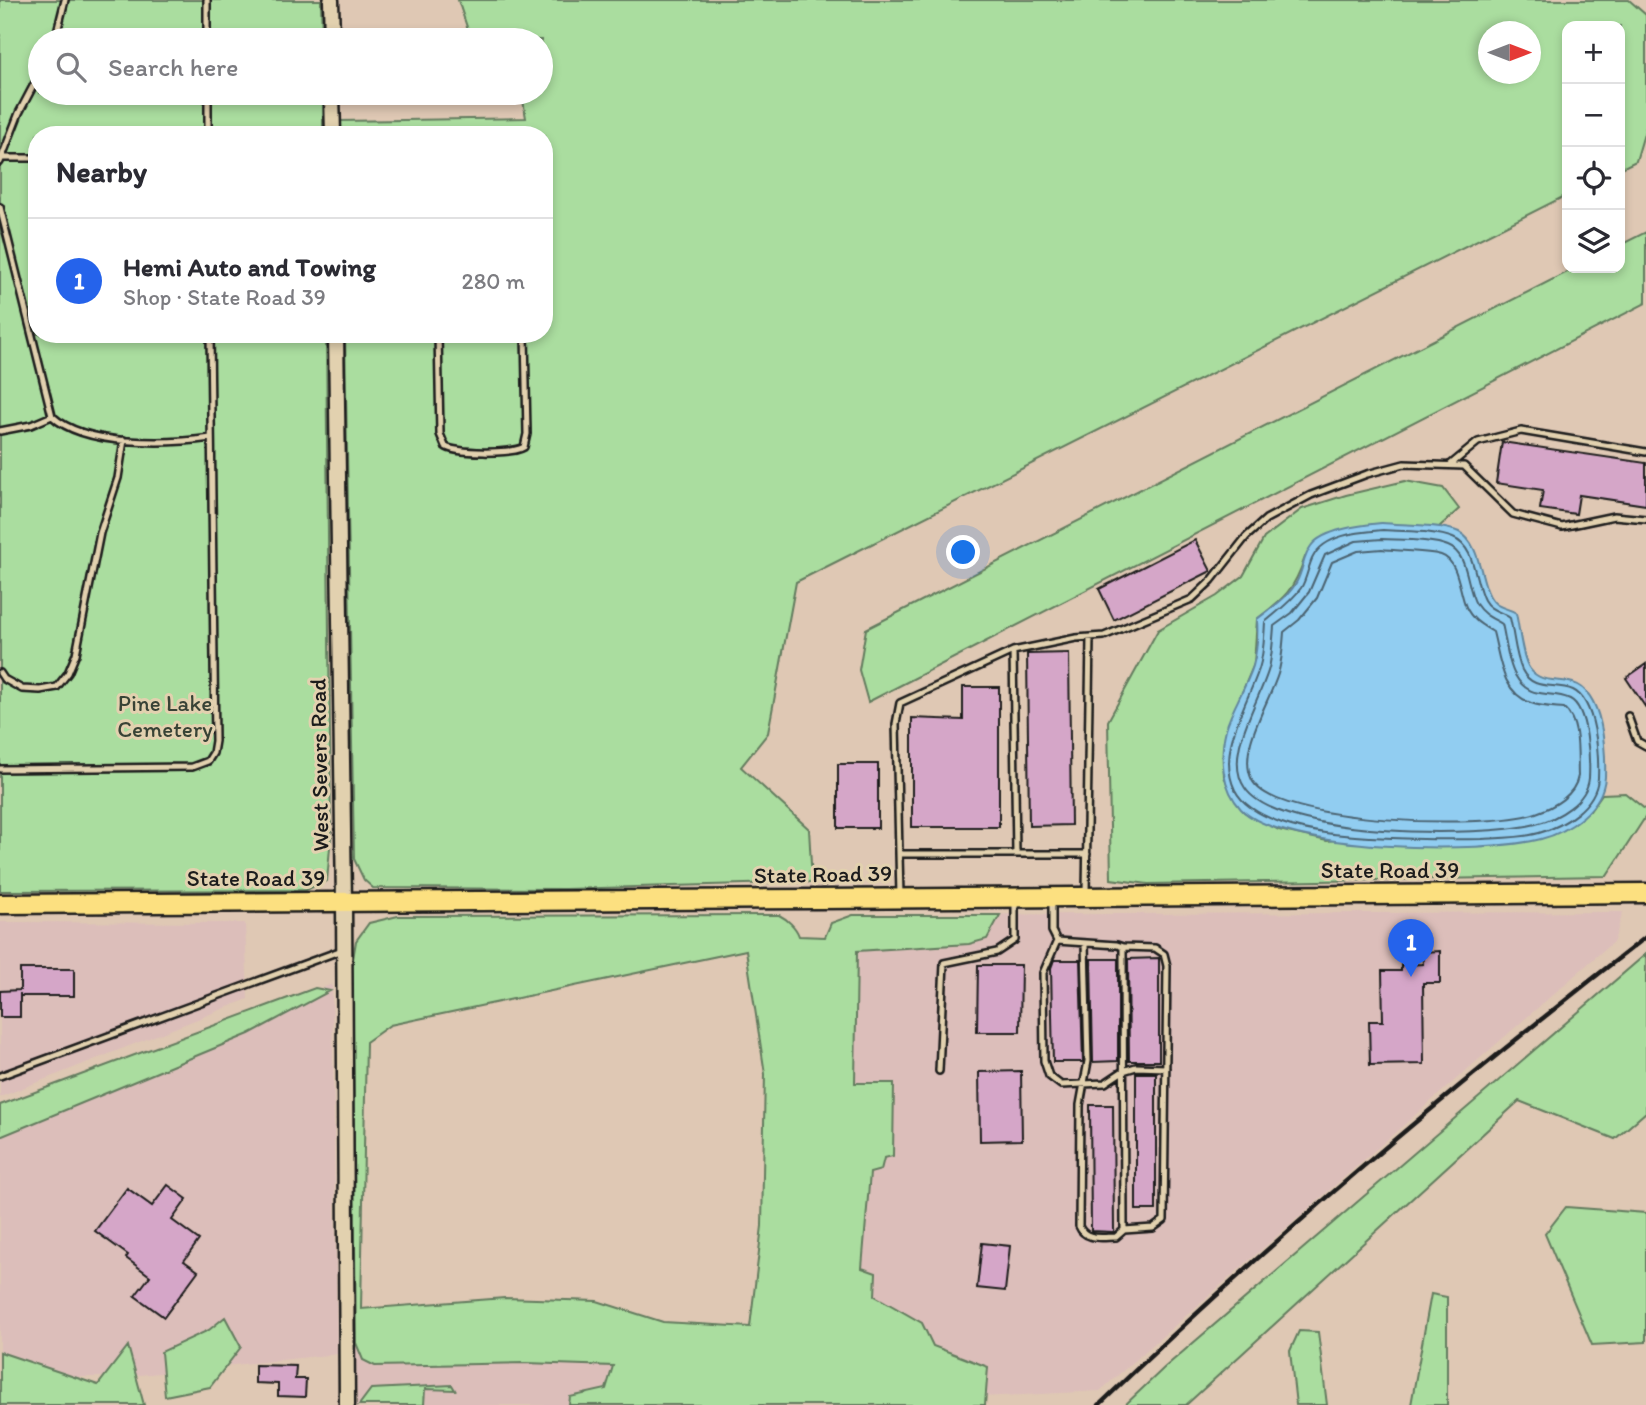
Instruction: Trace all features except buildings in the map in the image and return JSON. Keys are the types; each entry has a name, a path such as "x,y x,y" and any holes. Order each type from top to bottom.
{"main road":[{"name":"State Road 39","path":"0,904 1646,893"}],"street":[{"path":"331,0 332,28"},
{"path":"332,105 333,126"},
{"name":"West Severs Road","path":"336,343 344,903 347,1405"}],"lane":[{"path":"58,28 65,0"},
{"path":"206,0 207,28"},
{"path":"28,96 1,160 28,158"},
{"path":"208,105 208,126"},
{"path":"0,207 28,320"},
{"path":"34,343 52,416 61,424 76,430 124,440 177,443 211,438"},
{"path":"0,769 192,767 208,761 213,753 210,343"},
{"path":"438,343 440,434 445,446 455,451 513,451 524,447 527,434 526,343"},
{"path":"0,431 31,425 52,416"},
{"path":"1450,465 1478,442 1521,431 1646,452"},
{"path":"0,673 4,679 22,689 40,690 57,687 68,673 76,653 100,533 118,478 124,440"},
{"path":"900,898 896,724 900,703 1013,651 1104,636 1192,599 1212,580 1246,537 1266,519 1311,495 1367,474 1404,464 1464,466 1513,514 1562,527 1614,516 1646,519"},
{"path":"1086,896 1090,637"},
{"path":"1013,651 1016,854"},
{"path":"1628,716 1637,741 1646,746"},
{"path":"899,854 1087,854"},
{"path":"1052,896 1052,931 1057,941"},
{"path":"939,1071 944,963 997,953 1015,940 1015,897"},
{"path":"1057,941 1155,948 1164,954 1167,966 1164,1220 1153,1227 1124,1230 1116,1237 1087,1237 1079,1226 1080,1105 1086,1084 1088,1061 1085,944"},
{"path":"1057,941 1043,973 1044,1061 1049,1076 1060,1085 1105,1083 1123,1071 1136,1067 1166,1068"},
{"path":"1123,947 1124,1230"},
{"path":"0,1076 344,949"}],"shaded area":[{"path":"1623,912 1614,941 1100,1391 843,1404 853,915"},
{"path":"0,922 245,923 248,999 0,1097"},
{"path":"332,984 337,1354 121,1377 0,1377 0,1123"},
{"path":"505,1298 597,1301 627,1311 616,1405 357,1405 355,1309"}],"green space":[{"name":"Pine Lake Cemetery","path":"0,0 321,0 322,28 28,28 28,105 323,105 323,126 28,126 28,343 326,343 331,836 327,881 306,890 0,891"},
{"path":"458,0 1629,0 1646,15 1646,127 1636,161 1625,166 1625,21 1562,21 1562,198 796,582 768,733 741,767 809,829 812,882 565,889 373,888 364,880 354,859 345,343 553,343 553,126 340,126 340,121 526,118 524,105 553,105 553,28 467,28"},
{"path":"1646,232 1646,303 868,702 859,670 866,629 1565,273 1625,273 1625,242"},
{"path":"1405,481 1443,488 1459,509 1439,527 1414,526 1305,557 1297,578 1287,593 1257,619 1254,664 1227,728 1223,749 1224,777 1244,812 1279,830 1327,841 1590,811 1602,794 1625,793 1646,810 1646,816 1607,876 1148,884 1111,879 1108,721 1158,630 1217,596 1243,576 1264,538 1302,509"},
{"path":"779,915 796,929 799,936 825,937 831,923 853,915 1000,915 987,939 969,944 857,951 855,1083 894,1083 893,1156 884,1158 881,1170 870,1173 862,1268 876,1273 875,1296 922,1323 933,1346 988,1367 985,1405 569,1405 570,1397 606,1389 613,1366 526,1363 375,1366 363,1360 356,1343 352,965 356,941 369,923 398,916","holes":["746,950 765,1074 762,1226 750,1327 663,1322 597,1301 505,1298 361,1309 366,1042 390,1025"]},
{"path":"1646,954 1646,1112 1615,1139 1519,1101 1186,1405 1125,1405 1164,1368"},
{"path":"315,988 330,991 249,1034 0,1137 0,1105"},
{"path":"1566,1207 1646,1213 1646,1342 1592,1345 1545,1234"},
{"path":"1431,1294 1447,1297 1447,1405 1411,1405"},
{"path":"225,1317 241,1347 210,1387 165,1396 161,1352 209,1330"},
{"path":"1299,1331 1318,1332 1327,1405 1296,1405 1290,1351"},
{"path":"128,1346 144,1405 0,1405 0,1352 98,1385"},
{"path":"452,1385 455,1390 425,1389 424,1405 359,1405 371,1389"}],"water":[{"path":"1382,523 1451,529 1467,538 1477,557 1491,598 1498,605 1516,613 1523,650 1530,669 1544,679 1573,683 1591,698 1601,724 1605,753 1603,788 1598,799 1583,817 1563,831 1541,839 1513,844 1476,847 1385,846 1297,834 1263,823 1241,809 1235,801 1224,772 1224,740 1229,721 1253,666 1257,619 1294,587 1308,550 1317,540 1344,529"}],"railway":[{"path":"1099,1405 1164,1343 1366,1164 1646,937"}],"place":[{"name":"Hemi Auto and Towing","path":"1411,977"}]}
